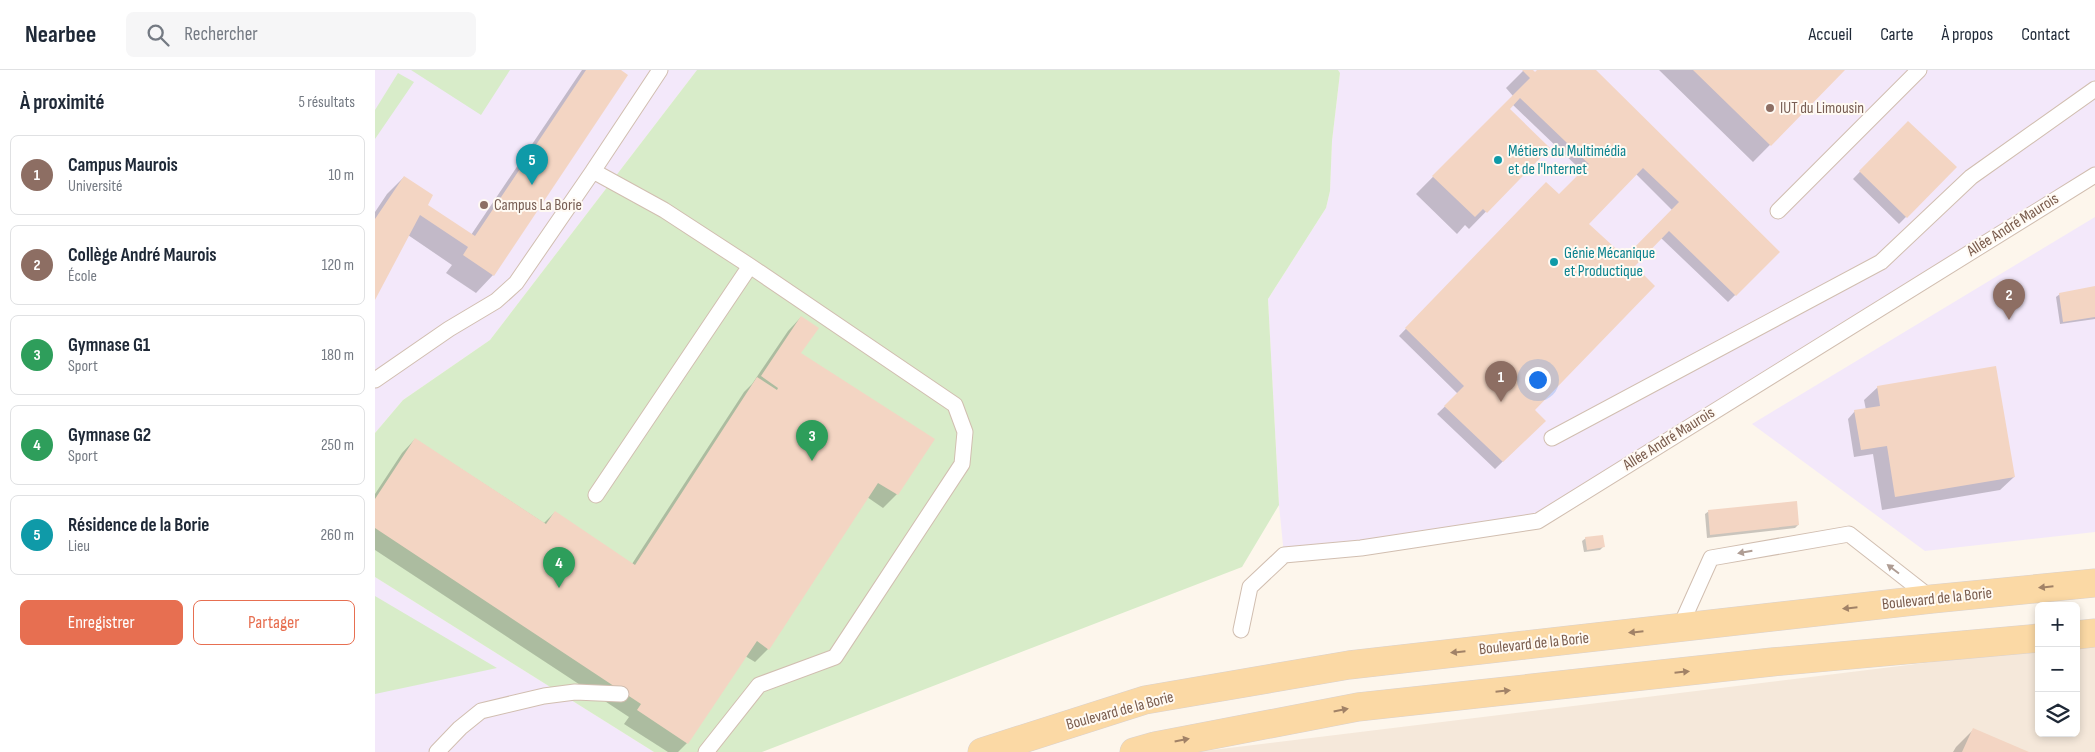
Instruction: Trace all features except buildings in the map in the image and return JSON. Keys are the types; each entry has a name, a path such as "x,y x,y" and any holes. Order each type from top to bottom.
{"main road":[{"name":"Boulevard de la Borie","path":"982,752 1155,698 1349,664 1932,599 2095,583"},
{"path":"2080,635 2095,633"},
{"path":"1134,752 1155,746 1358,707 1772,662 2035,638"}],"lane":[{"path":"375,380 449,329 496,301 516,283 660,70"},
{"path":"1778,211 1919,70"},
{"path":"1552,438 1881,262 1971,177 2095,89"},
{"path":"593,171 664,210 955,405 965,432 962,464 835,657 759,685 706,752"},
{"name":"Allée André Maurois","path":"1241,630 1250,587 1284,555 1361,548 1538,521 2095,175"},
{"path":"596,494 749,266"},
{"path":"1679,627 1711,558 1849,534 1932,599"},
{"path":"437,752 460,728 481,711 544,696 575,692 621,694"}],"shaded area":[{"name":"Campus La Borie","path":"375,70 697,70 490,340 403,400 375,433"},
{"path":"1338,70 2095,70 2095,175 1538,521 1284,555 1279,505 1268,299 1326,208 1330,191 1332,141 1340,73"},
{"path":"2095,217 2095,532 1925,551 1752,424"},
{"path":"375,577 654,752 375,752"},
{"path":"2095,642 2095,752 1196,752 2035,649 2035,737 2080,737 2080,644"}],"green space":[{"path":"411,70 510,70 481,115"},
{"path":"697,70 1338,70 1340,73 1332,141 1330,191 1326,208 1268,299 1279,505 1242,567 762,752 654,752 375,577 375,433 403,400 490,340"},
{"path":"398,73 414,82 375,139 375,110"},
{"path":"375,596 497,668 375,694"}],"place":[{"name":"IUT du Limousin","path":"1770,108"},
{"name":"Métiers du Multimédia et de l'Internet","path":"1498,160"},
{"name":"Résidence de la Borie","path":"532,185"},
{"name":"Campus La Borie","path":"484,205"},
{"name":"Génie Mécanique et Productique","path":"1554,262"},
{"name":"Collège André Maurois","path":"2009,320"},
{"name":"Campus Maurois","path":"1501,402"},
{"name":"Gymnase G1","path":"812,461"},
{"name":"Gymnase G2","path":"559,588"}]}
